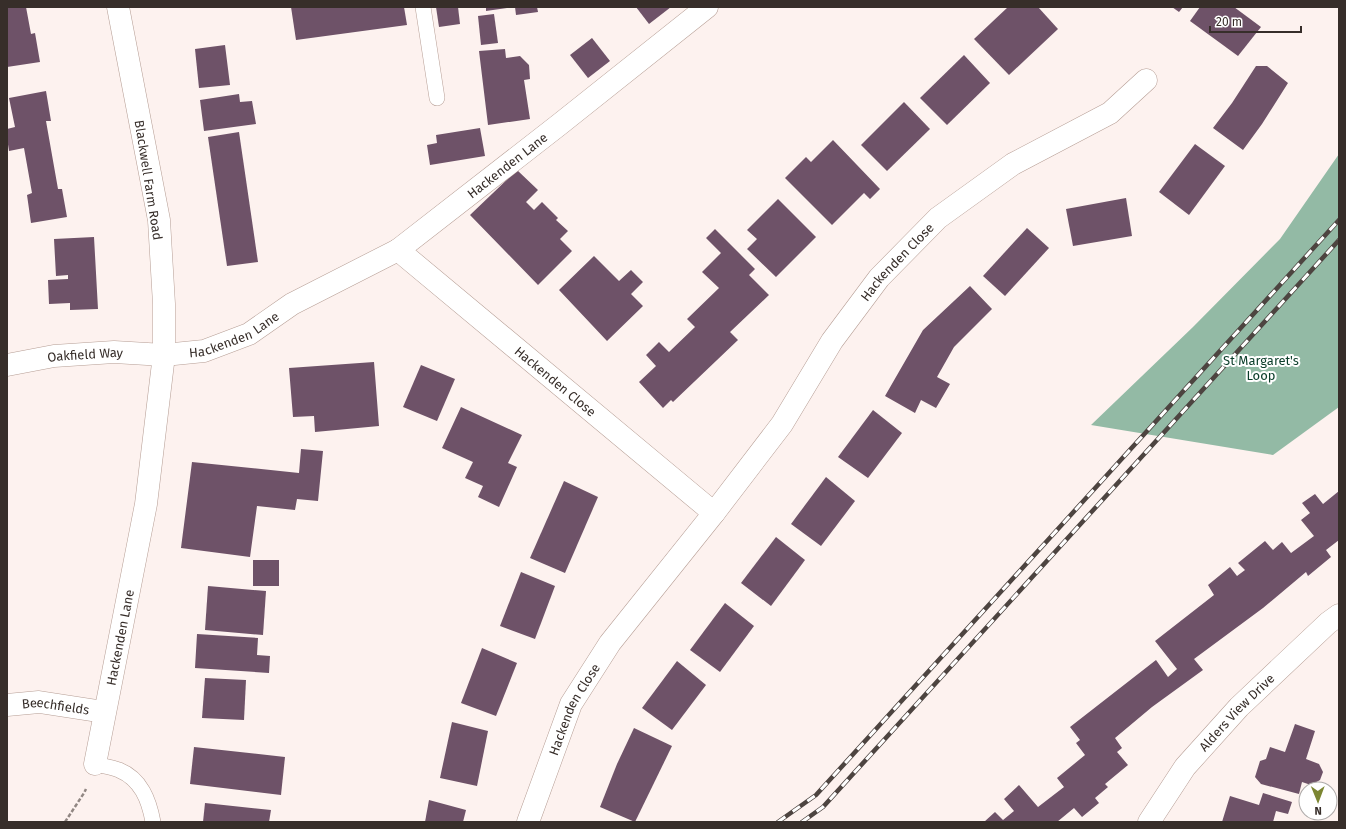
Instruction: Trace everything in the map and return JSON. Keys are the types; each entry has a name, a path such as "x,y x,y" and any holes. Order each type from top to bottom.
{"street":[{"name":"Blackwell Farm Road","path":"118,7 159,220 164,304 164,356"},
{"name":"Hackenden Lane","path":"95,764 146,504 164,356 204,351 248,334 292,304 398,250 707,7"},
{"name":"Hackenden Close","path":"528,822 571,704 610,643 714,513 782,424 832,341 879,278 938,218 1013,164 1110,113 1146,80"},
{"name":"Hackenden Close","path":"398,250 714,513"},
{"name":"Oakfield Way","path":"7,365 54,356 114,352 164,356"},
{"name":"Alders View Drive","path":"1149,822 1185,768 1239,707 1328,623 1339,615"},
{"name":"Beechfields","path":"7,705 39,702 104,712"}],"lane":[{"path":"423,7 437,98"},
{"path":"95,764 119,770 137,781 150,806 153,822"}],"path":[{"path":"65,822 84,793 95,764"}],"green space":[{"name":"St Margaret's Loop","path":"1339,154 1339,407 1273,455 1091,425 1193,327 1280,239"}],"building":[{"path":"7,7 26,7 31,34 35,33 40,62 7,67"},
{"path":"291,7 404,7 407,25 296,40"},
{"path":"436,7 458,7 460,24 439,27"},
{"path":"486,7 507,7 507,8 486,11"},
{"path":"515,7 537,7 538,12 516,15"},
{"path":"636,7 671,7 649,24"},
{"path":"1008,7 1038,7 1058,29 1009,75 974,39"},
{"path":"1172,7 1183,7 1179,12"},
{"path":"1200,7 1234,7 1261,27 1238,56 1190,21"},
{"path":"494,14 498,43 481,45 478,16"},
{"path":"592,38 610,61 588,78 570,55"},
{"path":"225,45 230,85 199,88 195,49"},
{"path":"505,49 506,58 520,56 529,65 530,79 524,80 530,119 488,125 479,51"},
{"path":"964,55 990,83 947,125 920,98"},
{"path":"1256,66 1267,66 1288,83 1262,124 1243,150 1213,128 1232,103"},
{"path":"46,91 51,121 46,121 58,189 62,189 67,217 31,223 27,195 32,193 24,148 9,151 7,129 15,127 9,98"},
{"path":"239,94 240,102 252,101 256,124 204,131 200,100"},
{"path":"904,102 930,129 887,171 861,145"},
{"path":"480,128 485,156 430,165 427,145 437,143 436,135"},
{"path":"239,132 258,262 227,266 208,137"},
{"path":"833,140 880,189 870,199 864,193 832,225 785,178 806,157 811,162"},
{"path":"1195,144 1225,166 1189,215 1159,192"},
{"path":"517,170 538,190 526,202 534,210 542,202 558,218 556,220 568,231 560,239 572,251 538,285 470,215"},
{"path":"1126,198 1132,236 1073,246 1066,209"},
{"path":"778,199 816,237 776,277 747,249 757,239 747,230"},
{"path":"1027,228 1049,248 1005,296 983,276"},
{"path":"715,229 755,269 749,275 769,295 730,332 738,340 673,402 671,400 663,408 639,382 656,366 646,355 659,342 669,352 695,327 687,319 719,288 702,272 721,253 706,238"},
{"path":"94,237 98,309 70,310 70,303 49,304 48,280 68,279 68,275 56,276 54,239"},
{"path":"594,256 619,281 631,270 643,282 631,294 643,306 607,341 559,290"},
{"path":"970,286 992,309 954,347 937,377 950,384 936,408 921,400 915,413 885,396 923,330"},
{"path":"374,362 379,426 315,432 314,416 293,417 289,368"},
{"path":"421,365 455,379 437,421 403,407"},
{"path":"461,407 522,435 508,463 517,467 499,507 478,497 483,486 465,478 473,462 442,448"},
{"path":"873,410 902,433 868,478 838,457"},
{"path":"301,449 323,451 318,501 297,499 295,510 257,506 250,557 181,548 192,462 299,473"},
{"path":"826,477 855,501 821,546 791,524"},
{"path":"564,481 598,497 565,573 530,558"},
{"path":"1339,491 1339,540 1326,550 1331,557 1308,576 1306,572 1263,608 1194,659 1203,670 1152,707 1115,738 1122,748 1117,752 1128,765 1105,784 1108,787 1095,798 1099,803 1082,817 1074,808 1057,822 984,822 995,812 1003,820 1014,811 1004,799 1019,785 1038,807 1064,787 1057,778 1085,755 1076,743 1080,740 1070,727 1156,660 1168,677 1177,669 1155,641 1214,595 1208,585 1230,567 1237,576 1245,570 1238,563 1265,541 1273,550 1282,542 1291,553 1314,536 1301,520 1310,513 1302,503 1315,494 1323,504"},
{"path":"776,537 805,560 771,606 741,583"},
{"path":"253,560 279,560 279,586 253,586"},
{"path":"521,572 555,586 535,639 500,626"},
{"path":"208,586 266,591 263,635 205,630"},
{"path":"725,603 754,626 720,672 690,650"},
{"path":"197,634 258,638 257,655 270,656 269,673 195,668"},
{"path":"482,648 517,663 496,716 461,703"},
{"path":"677,661 706,685 672,730 642,708"},
{"path":"205,678 246,680 244,720 202,718"},
{"path":"452,722 488,731 477,786 440,778"},
{"path":"1295,724 1315,731 1306,759 1319,764 1323,772 1320,780 1298,781 1298,794 1261,784 1255,777 1260,761 1266,759 1270,747 1285,752"},
{"path":"634,728 672,746 635,822 600,807 617,764"},
{"path":"194,747 285,757 281,795 190,784"},
{"path":"1263,793 1292,802 1288,814 1276,811 1273,822 1222,822 1230,796 1259,805"},
{"path":"429,800 466,810 463,822 425,822"},
{"path":"205,803 271,810 269,822 203,822"}],"railway":[{"path":"778,822 816,795 1339,220"},
{"path":"802,822 823,807 1339,240"}]}
